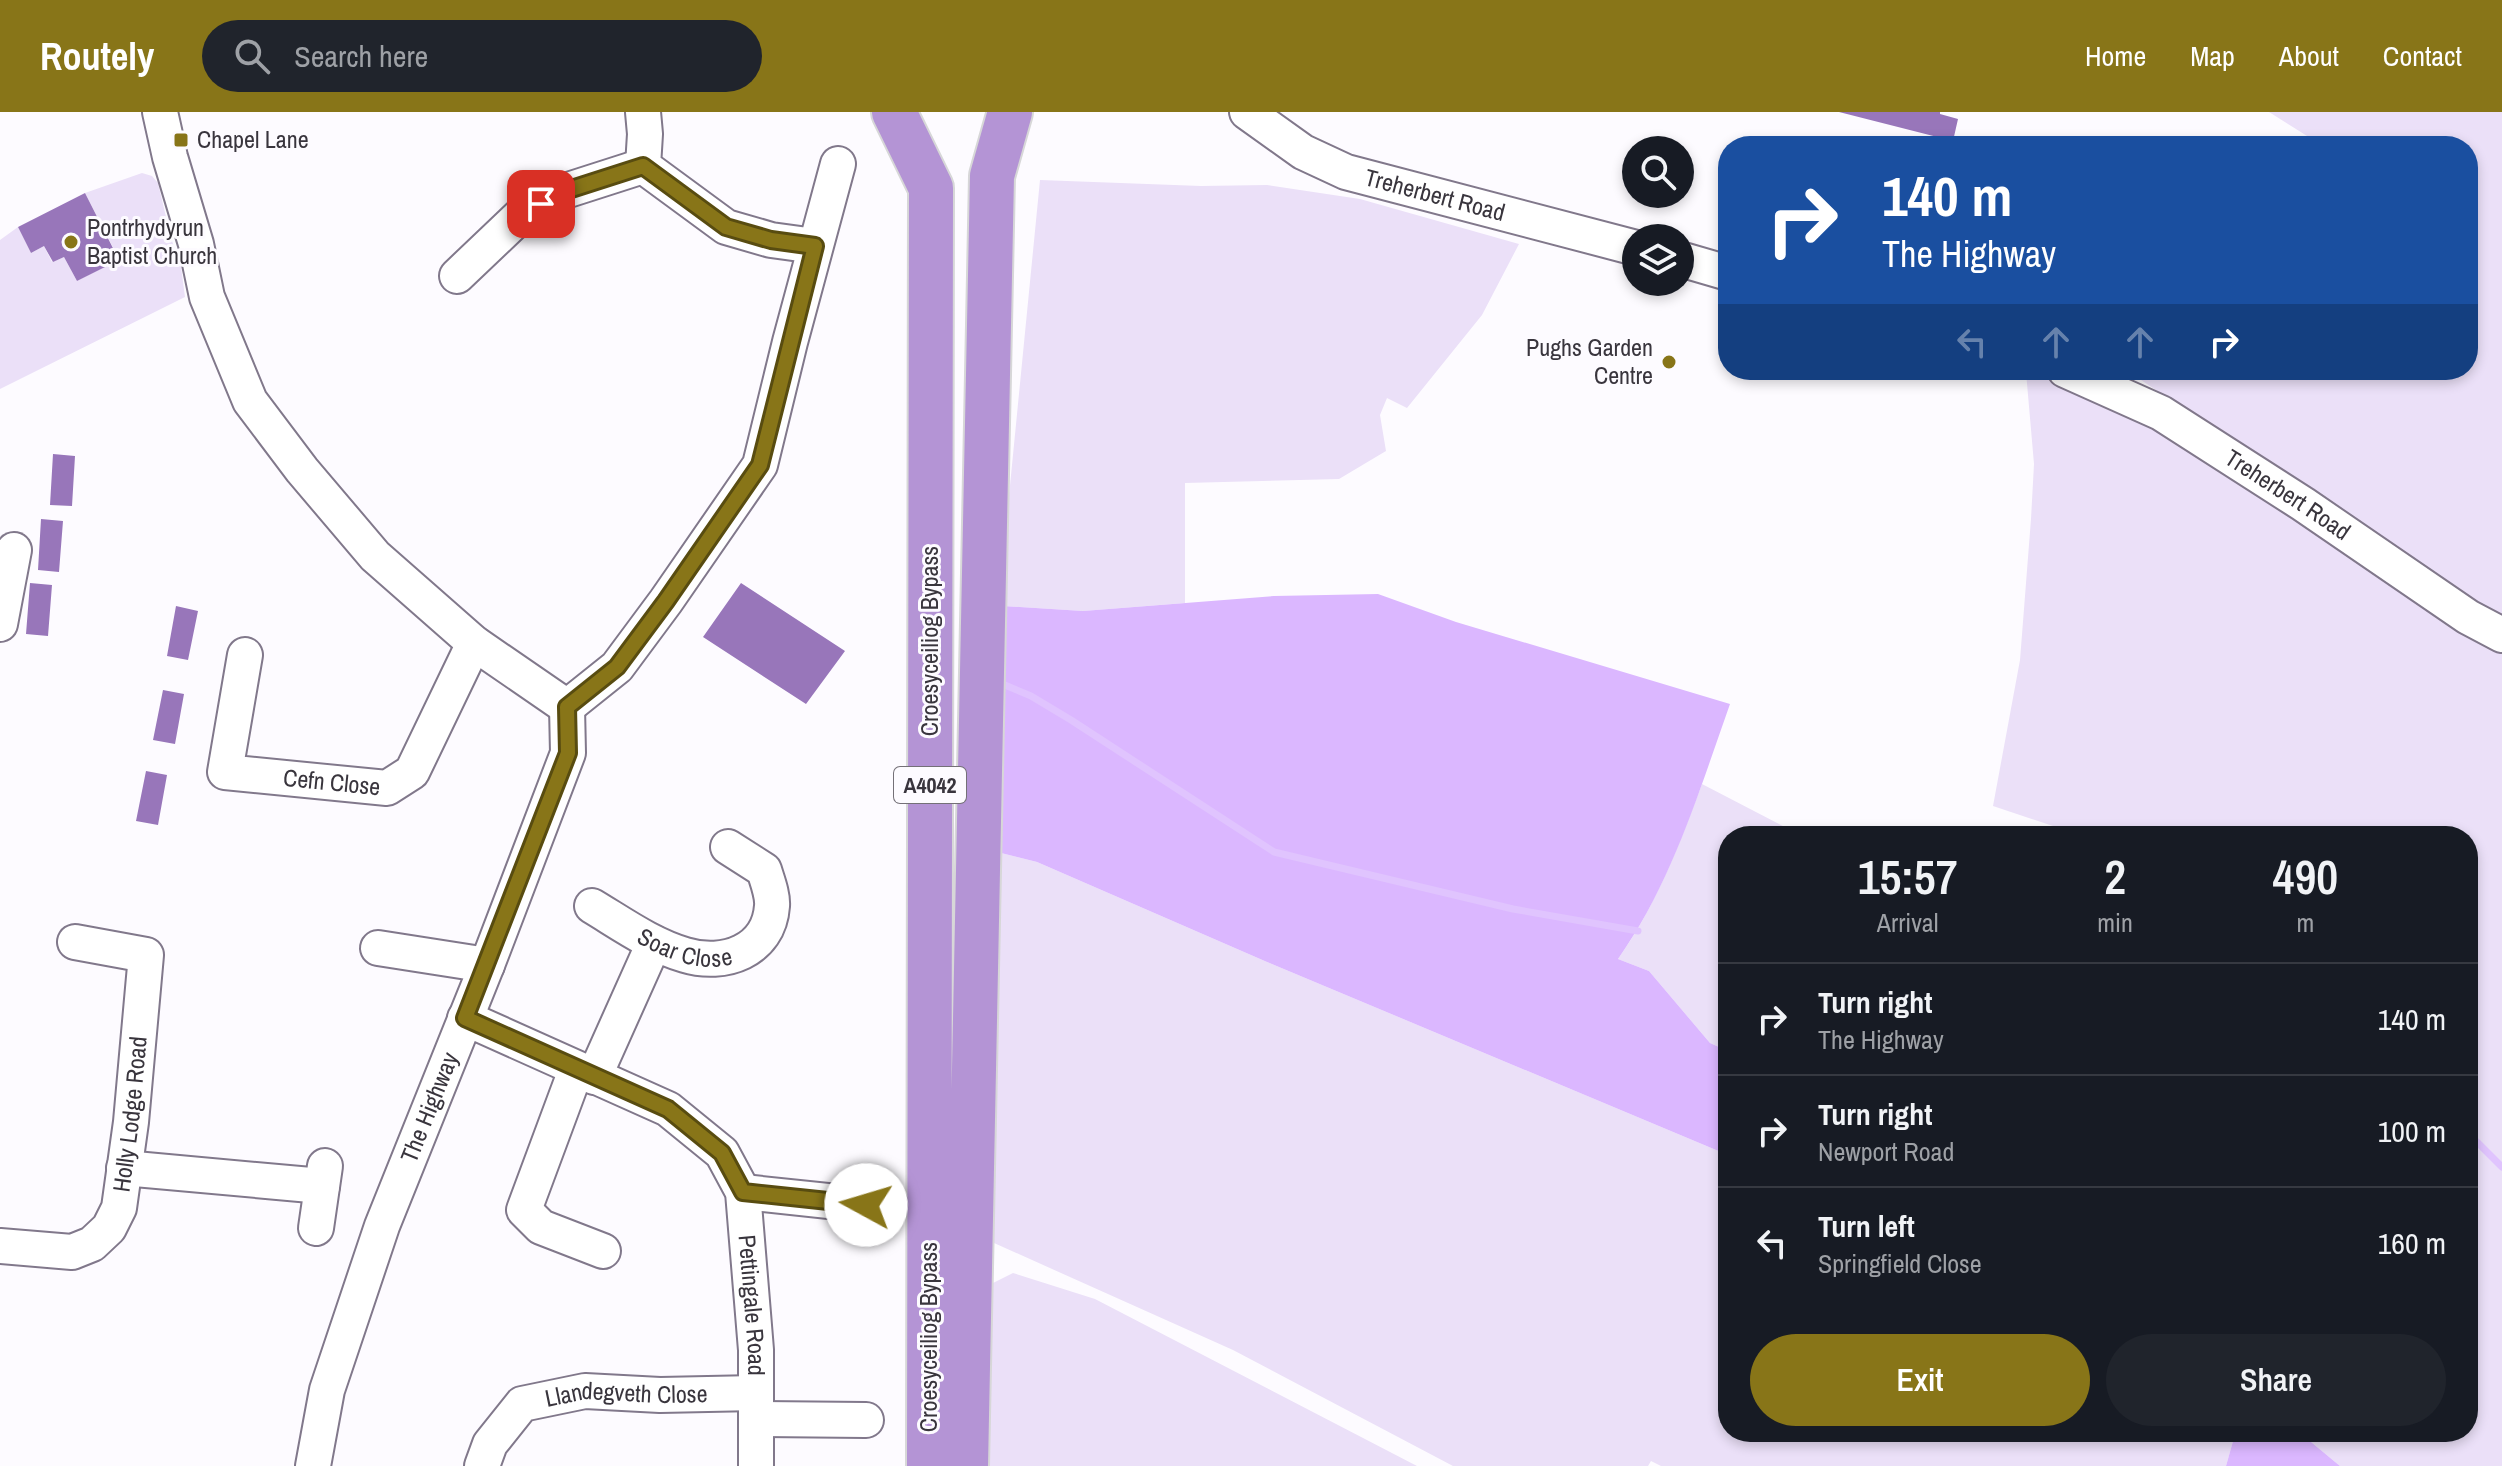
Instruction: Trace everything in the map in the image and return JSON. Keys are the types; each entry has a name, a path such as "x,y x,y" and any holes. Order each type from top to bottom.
{"highway":[{"name":"Croesyceiliog Bypass","path":"894,112 931,188 929,1466"},
{"name":"Croesyceiliog Bypass","path":"966,1466 992,176 1010,112"}],"street":[{"path":"160,112 207,297 250,401 302,470 375,556 474,643 567,707 617,667 760,465 838,164"},
{"path":"643,112 643,166"},
{"name":"Treherbert Road","path":"1247,112 1303,152 1346,172 1622,244"},
{"path":"643,166 726,227 771,240 815,246"},
{"path":"457,276 520,216 562,192 643,166"},
{"path":"1694,263 1718,270"},
{"name":"Treherbert Road","path":"2087,380 2161,413 2303,504 2468,617 2502,635"},
{"path":"0,624 14,550"},
{"name":"Cefn Close","path":"245,655 225,772 387,788 412,772 474,643"},
{"name":"The Highway","path":"313,1466 327,1390 382,1226 568,753 567,707"},
{"name":"Soar Close","path":"592,906 654,943 688,956 717,958 746,951 765,935 773,904 764,870 728,847"},
{"name":"Holly Lodge Road","path":"0,1246 72,1252 92,1244 109,1228 119,1208 131,1122 146,955 75,942"},
{"path":"603,1251 541,1227 524,1210 585,1073 654,943"},
{"path":"378,948 487,965"},
{"name":"Pettingale Road","path":"465,1018 668,1109 722,1153 743,1192 756,1350 756,1466"},
{"path":"124,1168 324,1174 316,1228"},
{"path":"743,1192 866,1205"},
{"name":"Llandegveth Close","path":"482,1466 490,1444 522,1404 585,1391 660,1395 756,1406"},
{"path":"756,1406 866,1420"}],"shaded area":[{"path":"2269,112 2502,112 2502,621 2141,380 2478,380 2478,136 2307,136"},
{"path":"142,173 152,176 158,183 181,267 185,297 0,389 0,240 18,227 31,253 44,246 52,262 64,257 77,281 119,259 85,193"},
{"path":"1040,180 1201,186 1267,185 1360,199 1519,244 1482,315 1407,408 1387,398 1380,415 1386,451 1339,479 1185,483 1185,603 1083,611 1003,606 1006,526"},
{"path":"2027,380 2050,380 2161,429 2502,650 2502,1466 2340,1466 2311,1442 2478,1442 2478,826 2053,826 1993,806 2020,660 2034,464"},
{"path":"1378,594 1456,622 1730,704 1669,868 1618,959 1649,971 1710,1043 1718,1047 1718,1151 1037,862 997,852 1003,606 1083,611 1274,596"},
{"path":"1702,784 1783,826 1718,826 1718,1047 1710,1043 1649,971 1618,959 1655,896"},
{"path":"997,852 1037,862 1718,1151 1718,1442 2233,1442 2226,1466 1661,1466 1651,1461 1648,1466 1453,1466 1233,1350 994,1243"},
{"path":"1013,1273 1095,1299 1417,1466 987,1466 991,1284"},
{"path":"2233,1442 2311,1442 2340,1466 2226,1466"}],"building":[{"path":"1839,112 1940,112 1958,119 1954,136 1933,136"},
{"name":"Pontrhydyrun Baptist Church","path":"85,193 119,260 77,281 64,257 53,262 44,246 31,253 18,227"},
{"path":"53,454 75,456 72,506 50,505"},
{"path":"41,519 63,521 59,572 38,570"},
{"path":"30,583 52,585 48,636 26,634"},
{"path":"741,583 845,651 806,704 703,637"},
{"path":"176,606 198,611 188,660 167,656"},
{"path":"163,690 184,694 175,744 153,740"},
{"path":"146,771 167,775 158,825 136,821"}],"waterway":[{"path":"1000,683 1031,696 1071,720 1274,852 1513,909 1638,931"},
{"path":"2478,1143 2502,1167"}],"place":[{"name":"Chapel Lane","path":"181,140"},
{"name":"Pontrhydyrun Baptist Church","path":"71,242"},
{"name":"Pughs Garden Centre","path":"1669,362"}],"route":[{"path":"541,204 562,192 643,166 726,227 771,240 815,246 760,465 617,667 567,707 568,753 465,1018 668,1109 722,1153 743,1192 866,1205"}]}
